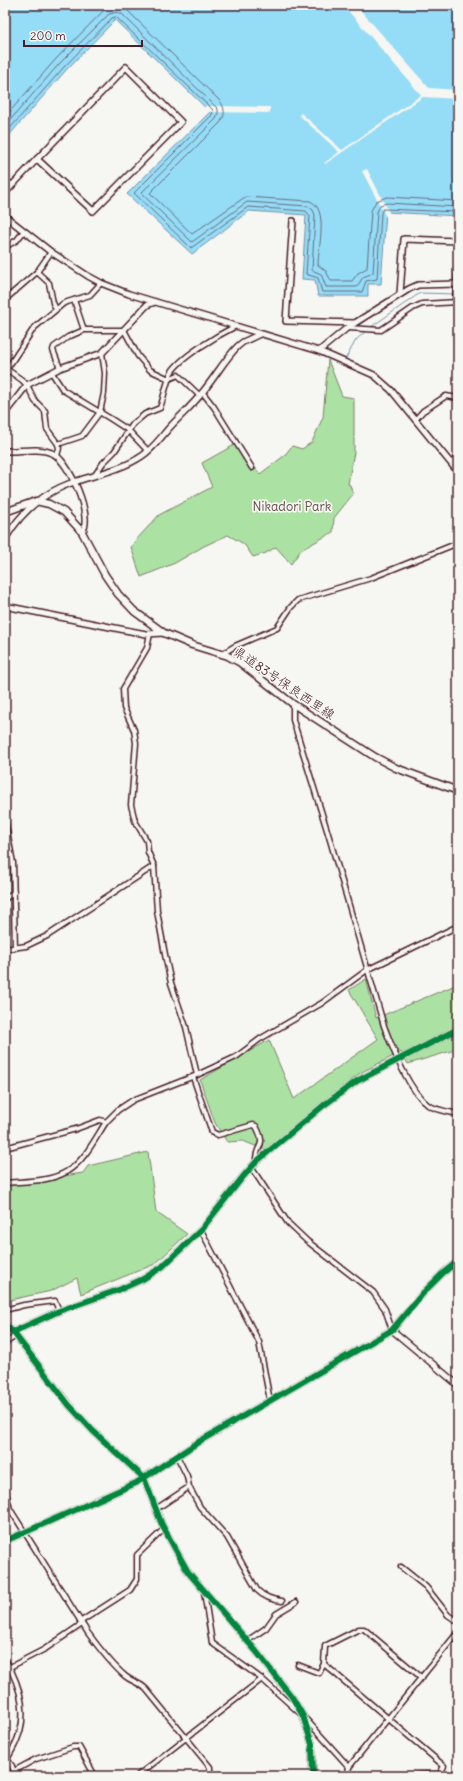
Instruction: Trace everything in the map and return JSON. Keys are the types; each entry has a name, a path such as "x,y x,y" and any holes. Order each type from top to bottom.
{"main road":[{"path":"5,512 36,501"},
{"name":"県道83号保良西里線","path":"36,501 49,504 64,512 82,532 118,594 134,610 164,633 180,641 222,654 239,662 293,704 392,766 458,792"}],"street":[{"path":"5,193 12,185 37,159 126,67 181,122 93,211 37,159"},
{"path":"5,179 12,185"},
{"path":"5,216 51,252 101,283 155,302 200,314 319,352 374,376 382,381 458,472"},
{"path":"293,221 286,321 356,326 381,330 413,308 422,304 457,302 458,265"},
{"path":"5,247 17,240 24,231"},
{"path":"400,294 404,239 458,241"},
{"path":"5,303 7,296 37,272 51,252"},
{"path":"37,272 49,283 53,303 56,309"},
{"path":"57,456 59,448 58,444 47,429 45,411 35,401 27,385 6,370 34,328 64,303 90,295 101,283"},
{"path":"319,352 347,328 356,326 400,294 418,285 457,285"},
{"path":"74,300 84,330"},
{"path":"5,413 27,385 60,368 102,354 147,305 155,302"},
{"path":"95,476 103,463 114,452 128,430 140,417 160,408 169,379 174,369 180,363 218,336 236,326"},
{"path":"60,368 53,350 54,347 76,332 84,330 124,330"},
{"path":"124,330 138,356 150,370 169,379 178,375 202,394 214,407 252,468"},
{"path":"5,539 15,522 36,501 75,481 95,476 124,465 142,456 202,394 234,350 243,342 260,334"},
{"path":"58,444 82,436 100,412 104,393 105,368 102,354"},
{"path":"52,373 63,390 128,430 148,451"},
{"path":"415,420 423,411 446,396 458,398"},
{"path":"5,452 45,451 57,456 67,467 75,481 85,517 85,527 82,532"},
{"path":"451,463 458,457"},
{"path":"222,654 235,646 277,628 291,607 298,600 371,578 458,543"},
{"path":"5,606 150,634 164,633"},
{"path":"150,634 147,648 123,689 124,708 134,730 136,743 131,798 133,815 147,841 148,852 154,866 157,911 166,960 212,1132 218,1135 253,1125 256,1126 262,1139 262,1143 256,1154 256,1162"},
{"path":"293,704 293,720 330,840 384,1026 410,1084 428,1105 458,1114"},
{"path":"5,820 13,864 15,948"},
{"path":"5,949 26,946 47,936 154,866"},
{"path":"5,899 14,892"},
{"path":"5,1183 48,1178 66,1172 85,1155 106,1122 118,1110 133,1100 196,1076 231,1059 276,1030 310,1011 367,970 458,926"},
{"path":"5,1343 14,1334 59,1311 121,1289 143,1279 162,1267 201,1230 256,1162 324,1105 357,1082 458,1029"},
{"path":"5,1148 76,1129 100,1120 106,1122"},
{"path":"251,1167 288,1223 307,1241 373,1292 385,1309 392,1330 458,1385"},
{"path":"201,1230 260,1342 270,1401"},
{"path":"5,1541 144,1478 200,1441 392,1330 424,1292 443,1273 458,1262"},
{"path":"5,1310 24,1305 55,1301 59,1311"},
{"path":"5,1325 14,1334 69,1405 93,1431 144,1478 164,1529 188,1572 247,1641 287,1691 303,1716 312,1744 313,1776"},
{"path":"177,1456 189,1487 200,1507 227,1537 257,1590 261,1595 282,1601"},
{"path":"156,1509 189,1487"},
{"path":"5,1490 10,1509 81,1623 98,1647 124,1675 139,1682 146,1689 210,1767 210,1776"},
{"path":"10,1667 45,1649 130,1590 137,1579 136,1558 139,1551 164,1529"},
{"path":"401,1567 426,1587 448,1615 458,1622"},
{"path":"204,1592 212,1643 262,1679 303,1716 349,1766"},
{"path":"247,1641 266,1628 276,1614 296,1602"},
{"path":"298,1665 319,1673 324,1664 325,1646 359,1629 364,1629 422,1678"},
{"path":"347,1776 349,1766 458,1632"},
{"path":"5,1659 10,1667 20,1693 22,1721 17,1741 6,1761 15,1774 36,1759 73,1747 79,1747 95,1776"},
{"path":"324,1664 444,1766 440,1774"},
{"path":"137,1776 262,1679"},
{"path":"404,1776 440,1774 447,1776"}],"green space":[{"name":"Nikadori Park","path":"328,360 342,396 354,398 354,452 348,484 350,485 353,494 334,518 333,532 301,550 291,564 276,547 266,553 253,557 244,544 228,535 204,546 175,563 141,577 131,547 159,515 212,487 202,463 236,444 260,474 284,456 292,446 302,449 312,442 323,417"},
{"path":"366,979 376,1018 458,984 458,1049 408,1064 401,1052 360,1073 265,1150 243,1141 227,1142 215,1123 200,1080 269,1040 294,1099 378,1039 349,990"},
{"path":"148,1152 156,1212 187,1234 155,1264 81,1294 77,1278 51,1291 5,1301 5,1185 83,1173 88,1166"}],"water":[{"path":"5,5 458,5 458,216 386,212 381,284 368,284 368,296 318,296 315,280 302,279 306,215 249,211 192,254 127,194 210,112 115,20 67,69 5,140"}],"pier":[{"path":"343,5 356,5 429,88 458,90 458,99 423,97 325,164 324,163 339,152 299,115 301,113 342,150 421,95"},
{"path":"205,106 270,107 270,113 207,112 205,110"},
{"path":"367,169 390,214 387,214 387,219 362,171"}],"waterway":[{"path":"371,327 420,293 455,294"},
{"path":"346,358 356,340 367,330"}],"cycle path":[{"path":"13,1332 59,1311 121,1289 143,1279 162,1267 201,1230 256,1162 324,1105 357,1081 458,1029"},
{"path":"5,1541 136,1483 200,1441 392,1330 424,1292 443,1273 458,1261"},
{"path":"5,1325 13,1332 69,1405 93,1431 144,1478 162,1525 188,1572 256,1651 292,1697 303,1716 312,1744 313,1776"}]}
